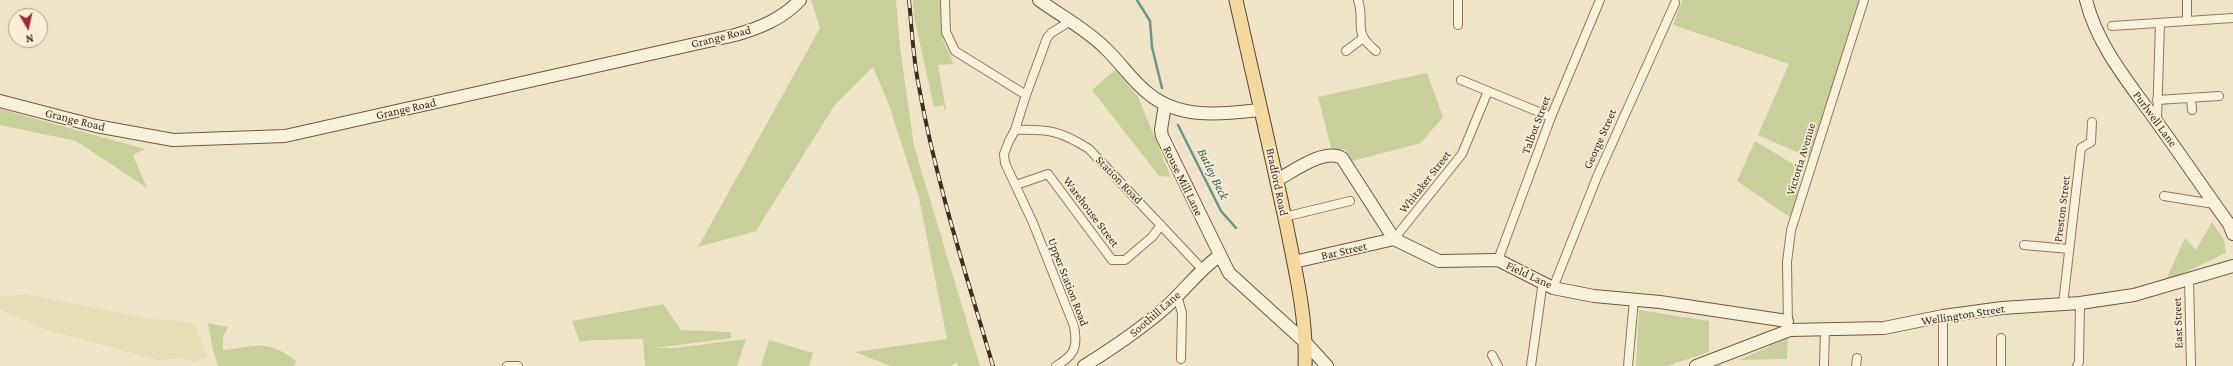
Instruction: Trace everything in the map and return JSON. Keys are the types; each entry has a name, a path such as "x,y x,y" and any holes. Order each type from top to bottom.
{"main road":[{"name":"Grange Road","path":"0,101 96,126 173,140 285,136 735,35 765,26 792,9 800,0"},
{"path":"1039,0 1069,22 1088,32 1106,48 1135,82 1150,95 1165,104 1207,115 1260,110"},
{"name":"Bradford Road","path":"1236,0 1294,262 1303,314 1306,343 1305,366"},
{"name":"Purlwell Lane","path":"2086,0 2104,47 2214,204 2232,227"},
{"name":"Rouse Mill Lane","path":"1165,104 1162,136 1219,256"},
{"path":"1277,180 1318,158 1337,155 1342,158 1394,239"},
{"name":"Field Lane","path":"1394,239 1439,261 1498,260 1543,281 1553,288 1594,296 1634,299 1788,326"},
{"name":"Bar Street","path":"1294,262 1394,239"},
{"path":"1219,256 1228,273 1306,343 1328,366"},
{"name":"Soothill Lane","path":"1084,366 1118,346 1178,296 1202,269 1219,256"},
{"name":"Wellington Street","path":"1696,366 1788,326 1825,329 1884,328 1943,316 2002,308 2080,303 2134,295 2233,266"}],"street":[{"path":"945,0 946,32 956,51 1026,94"},
{"path":"1358,0 1360,6 1359,27 1365,43 1376,51"},
{"path":"1458,0 1458,25"},
{"name":"Talbot Street","path":"1498,260 1551,117 1600,0"},
{"name":"Victoria Avenue","path":"1788,326 1787,262 1791,230 1864,0"},
{"path":"2187,0 2187,21"},
{"name":"George Street","path":"1553,288 1597,177 1675,2"},
{"path":"2112,26 2233,18"},
{"path":"1016,186 1005,163 1004,154 1008,141 1015,130 1026,94 1047,38 1051,33 1069,22"},
{"path":"2156,121 2160,23"},
{"path":"1346,51 1363,38"},
{"path":"1461,80 1551,117"},
{"name":"Whitaker Street","path":"1394,239 1462,154 1488,91"},
{"path":"2157,100 2219,96"},
{"path":"2191,98 2192,110"},
{"name":"Preston Street","path":"2063,304 2081,148 2091,142 2092,122"},
{"name":"Station Road","path":"1015,130 1043,130 1067,135 1089,149 1202,269"},
{"name":"Warehouse Street","path":"1016,186 1048,174 1112,260 1125,260 1152,237 1161,225"},
{"name":"Upper Station Road","path":"1016,186 1033,222 1074,326 1076,339 1074,351 1068,358 1056,366"},
{"path":"2164,196 2214,204"},
{"path":"1284,217 1350,201"},
{"path":"2024,245 2069,249"},
{"name":"East Street","path":"2189,278 2191,366"},
{"path":"1531,366 1543,281"},
{"path":"1178,296 1182,313 1181,359"},
{"path":"1628,366 1634,299"},
{"path":"2076,366 2079,362 2080,303"},
{"path":"1943,316 1943,366"},
{"path":"1824,366 1825,329"},
{"path":"2001,338 2001,366"},
{"path":"1492,355 1498,366"},
{"path":"507,366 517,366"}],"shaded area":[{"path":"25,294 146,318 195,323 207,357 194,361 179,358 158,360 40,328 0,309 0,297"}],"green space":[{"path":"811,0 896,0 900,47 914,146 980,366 958,366 957,362 951,366 890,366 855,352 947,339 919,198 889,105 873,67 834,106 756,231 698,247 820,28"},
{"path":"913,0 942,0 943,40 954,64 938,65 946,110 943,105 934,107 914,17"},
{"path":"1682,0 1860,0 1810,158 1758,135 1789,64 1673,25"},
{"path":"1115,70 1138,97 1171,177 1159,176 1092,90"},
{"path":"1427,73 1443,117 1421,143 1352,161 1345,149 1332,151 1318,97"},
{"path":"0,109 145,149 133,155 147,188 76,141 0,125"},
{"path":"1755,141 1803,170 1791,218 1737,181"},
{"path":"2212,222 2224,240 2226,253 2165,282 2185,238 2196,250"},
{"path":"663,304 681,330 731,332 731,338 656,348 675,348 746,339 737,366 645,366 643,339 591,340 580,342 572,321"},
{"path":"1639,310 1709,321 1709,352 1667,366 1636,366"},
{"path":"208,323 228,327 223,337 223,350 253,346 269,347 277,349 296,361 294,366 218,366 213,350"},
{"path":"1788,338 1787,359 1739,360"},
{"path":"769,340 813,353 809,366 761,366"}],"waterway":[{"name":"Batley Beck","path":"1137,0 1150,21 1152,47 1162,88"},
{"name":"Batley Beck","path":"1178,125 1221,211 1236,228"}],"railway":[{"path":"909,0 917,76 934,158 952,228 993,366"}]}
